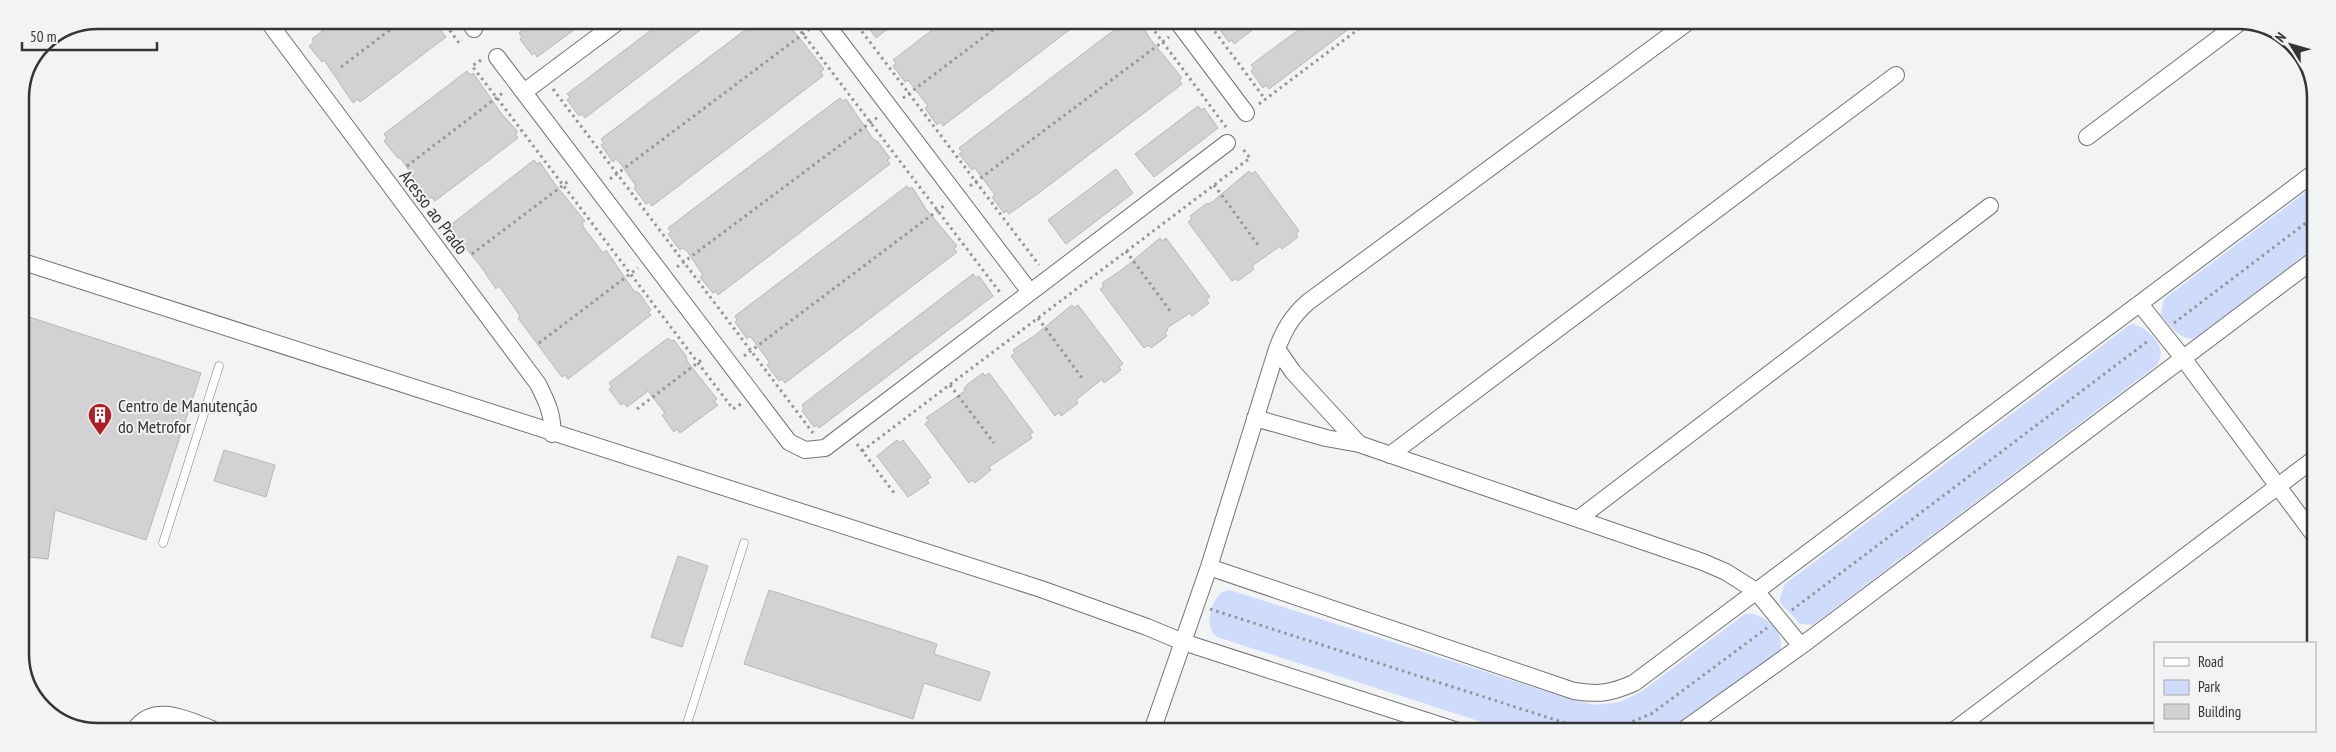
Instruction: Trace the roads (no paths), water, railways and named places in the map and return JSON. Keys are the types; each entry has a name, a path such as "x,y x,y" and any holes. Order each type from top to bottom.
{"street":[{"name":"Acesso ao Prado","path":"274,29 538,384 547,402 553,424 552,434"},
{"path":"521,87 607,29"},
{"path":"824,29 890,108 1030,292"},
{"path":"1183,29 1246,113"},
{"path":"1155,723 1209,566 1284,329 1308,302 1678,29"},
{"path":"2087,136 2231,29"},
{"path":"492,56 521,87 789,442 806,450 825,448 1231,138"},
{"path":"1390,455 1896,75"},
{"path":"1209,566 1574,691 1595,694 1615,691 1634,683 2307,179"},
{"path":"1578,519 1990,206"},
{"path":"29,264 1041,590 1147,627 1183,642 1433,723"},
{"path":"1693,723 1801,646 2307,265"},
{"path":"2140,304 2183,358 2307,526"},
{"path":"1277,349 1293,372 1359,444"},
{"path":"1255,418 1326,438 1359,444 1703,562 1731,575 1756,591 1801,646"},
{"path":"1964,723 2307,464"},
{"path":"141,723 153,716 169,714 195,723"}],"lane":[{"path":"163,543 219,366"},
{"path":"688,723 744,543"}],"place":[{"name":"Centro de Manutenção do Metrofor","path":"100,436"}]}
